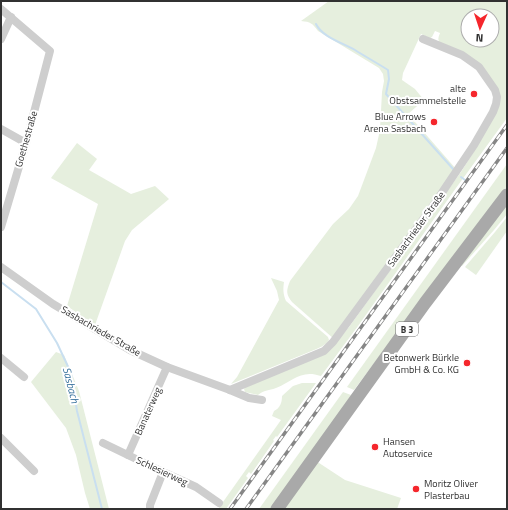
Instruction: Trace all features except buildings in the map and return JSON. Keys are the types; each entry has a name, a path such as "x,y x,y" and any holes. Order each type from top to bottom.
{"main road":[{"name":"B 3","path":"277,509 425,303 507,195"}],"street":[{"path":"1,9 11,17 1,39"},
{"name":"Goethestraße","path":"1,227 26,143 50,51 11,17"},
{"name":"Sasbachrieder Straße","path":"230,390 324,350 333,342 435,203 474,145 493,112 497,98 495,90 479,67 462,55 423,39"},
{"path":"1,129 26,143"},
{"name":"Sasbachrieder Straße","path":"1,267 53,304 130,350 249,398 262,400"},
{"path":"1,358 24,377"},
{"name":"Banaterweg","path":"128,455 167,366"},
{"path":"1,438 34,471"},
{"name":"Schlesierweg","path":"103,443 196,487 219,503"},
{"path":"150,509 150,505 163,472"}],"green space":[{"path":"329,1 507,1 507,118 321,376 314,374 302,375 258,395 245,392 244,389 246,386 331,349 349,327 461,172 500,104 479,63 440,43 438,39 440,33 435,31 430,38 421,34 403,73 402,80 415,89 424,100 408,114 456,169 334,339 292,302 287,292 290,281 333,224 349,209 358,196 376,148 380,130 384,81 383,74 379,68 318,31 311,23 301,21"},
{"path":"77,143 97,159 89,170 131,194 155,186 169,199 132,230 125,241 95,325 67,306 98,204 51,178"},
{"path":"507,164 507,186 354,390 347,387"},
{"path":"507,201 507,214 462,266 460,264"},
{"path":"507,217 507,231 476,275 465,267"},
{"path":"271,278 284,282 284,296 286,301 328,337 329,340 318,348 231,384 237,377 279,300"},
{"path":"56,352 64,355 79,391 109,509 90,509 76,455 66,428 31,382"},
{"path":"302,383 316,383 277,437 276,436 273,440 274,441 251,474 249,472 246,476 248,478 226,509 218,509 281,420 272,416 282,401 282,396 293,386"},
{"path":"343,392 351,395 271,509 259,509"},
{"path":"316,461 345,480 401,498 397,509 281,509"}],"waterway":[{"path":"316,24 323,33 388,70 389,79 386,94 454,170"},
{"path":"461,177 465,180"},
{"name":"Sasbach","path":"1,282 36,309 57,343 71,373 77,411 102,509"}],"railway":[{"path":"230,509 507,125"},
{"path":"246,509 507,148"}],"place":[{"name":"alte Obstsammelstelle","path":"474,94"},
{"name":"Blue Arrows Arena Sasbach","path":"434,122"},
{"name":"Betonwerk Bürkle GmbH & Co. KG","path":"467,363"},
{"name":"Hansen Autoservice","path":"375,447"},
{"name":"Moritz Oliver Plasterbau","path":"416,489"}]}
